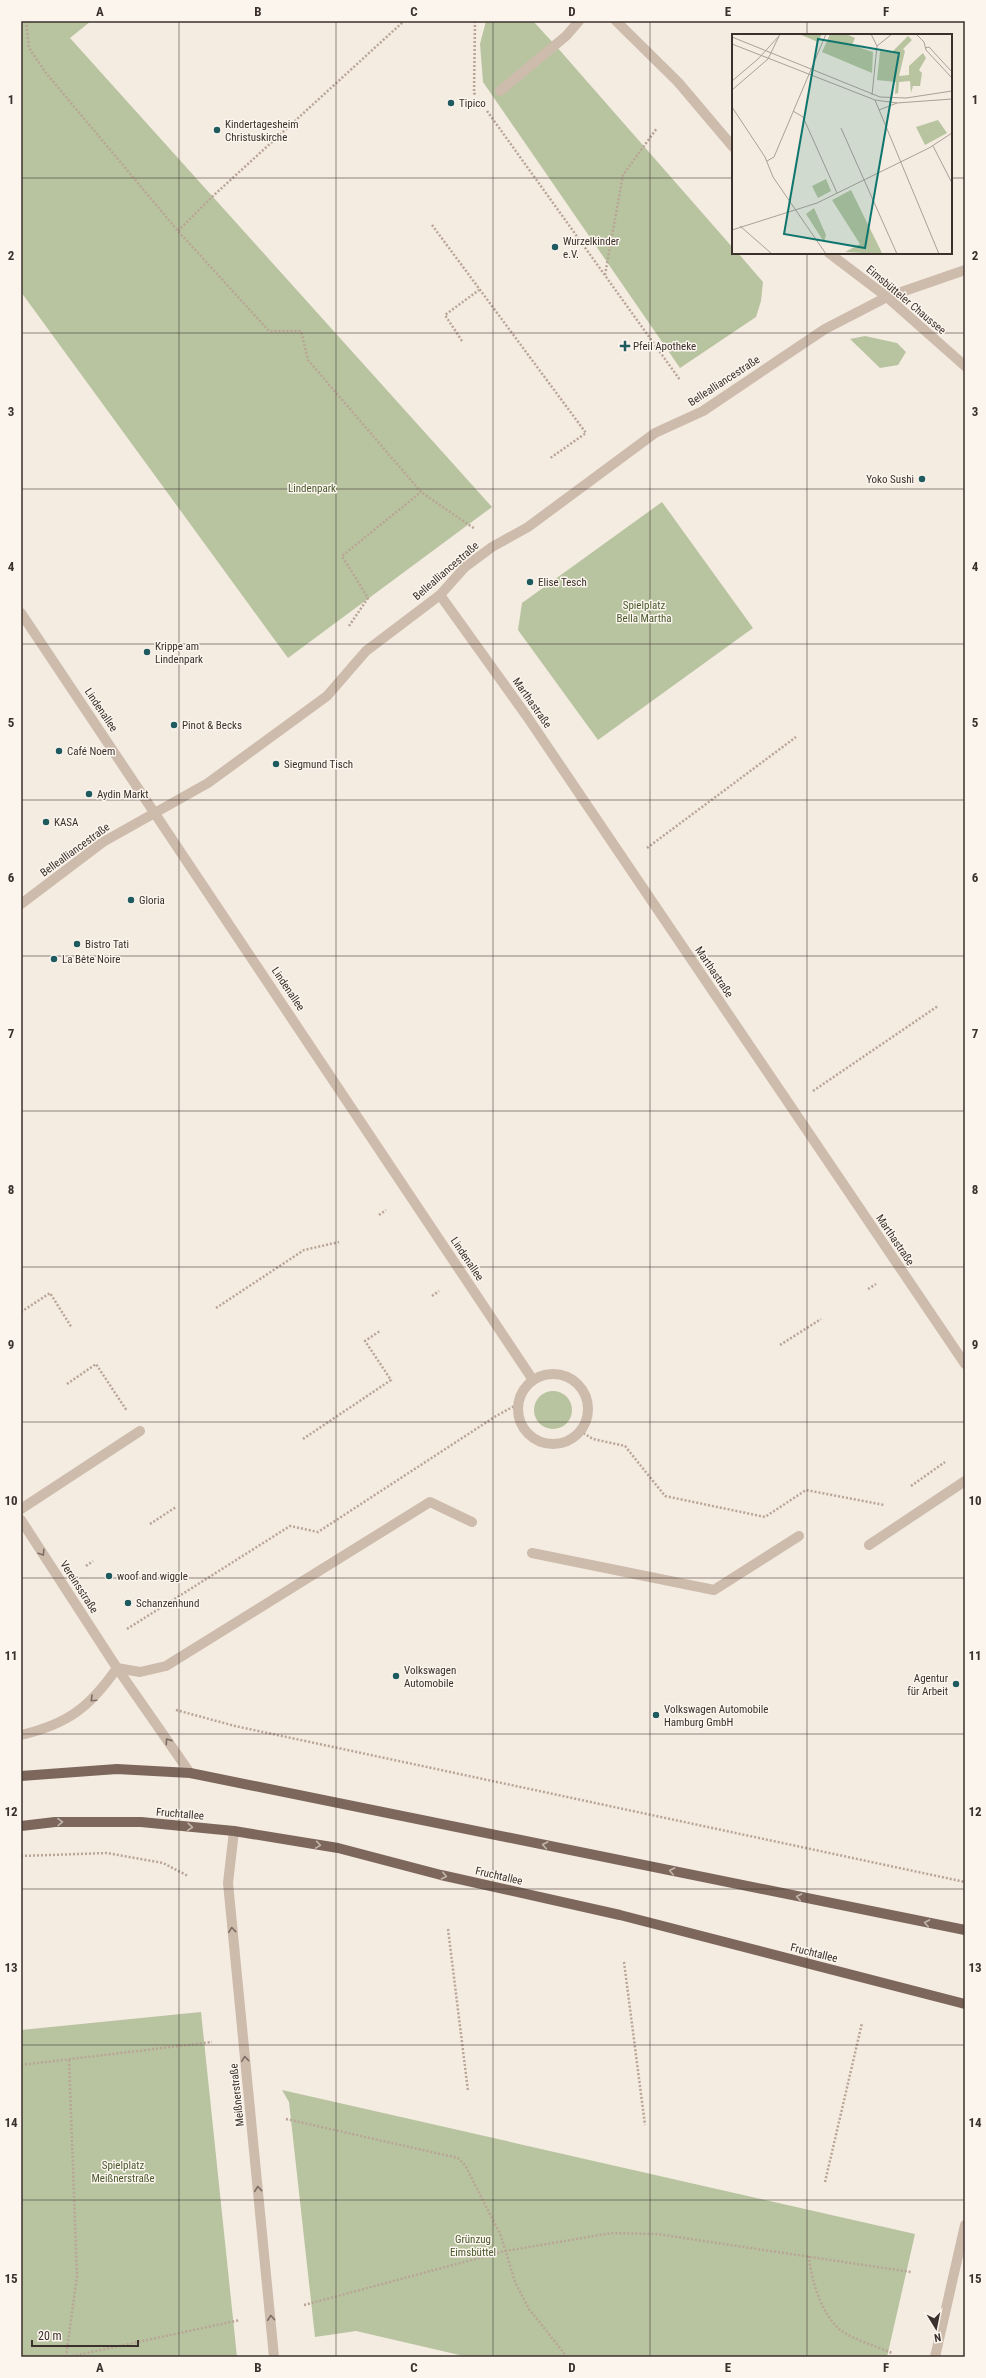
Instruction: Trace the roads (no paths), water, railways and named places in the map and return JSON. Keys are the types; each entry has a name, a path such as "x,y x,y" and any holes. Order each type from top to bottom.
{"main road":[{"path":"21,1776 117,1769 190,1773 965,1930"},
{"name":"Fruchtallee","path":"21,1826 55,1822 141,1822 234,1831 338,1848 441,1875 620,1915 965,2004"}],"street":[{"path":"500,91 566,36 579,21"},
{"path":"616,21 678,82 732,146"},
{"name":"Eimsbütteler Chaussee","path":"830,254 887,297 965,366"},
{"name":"Bellealliancestraße","path":"21,904 103,842 208,783 327,696 366,651 440,594 465,568 492,547 528,527 655,433 703,411 825,329 887,297 965,270"},
{"name":"Marthastraße","path":"440,594 526,715 965,1364"},
{"name":"Lindenallee","path":"21,613 156,812 533,1380"},
{"path":"559,1374 570,1378 580,1386 586,1396 588,1408 586,1420 580,1431 561,1444 538,1442 529,1436 522,1426 518,1416 518,1404 526,1386 533,1380 541,1376 559,1374"},
{"path":"21,1509 140,1431"},
{"path":"869,1545 965,1481"},
{"path":"21,1735 40,1731 78,1714 98,1694 118,1668 140,1672 166,1666 430,1502 472,1522"},
{"name":"Vereinsstraße","path":"21,1520 118,1668 190,1773"},
{"path":"532,1553 714,1590 799,1536"},
{"name":"Meißnerstraße","path":"234,1831 228,1884 274,2357"},
{"path":"935,2357 965,2225"}],"place":[{"name":"Tipico","path":"451,103"},
{"name":"Kindertagesheim Christuskirche","path":"217,130"},
{"name":"Wurzelkinder e.V.","path":"555,247"},
{"name":"Pfeil Apotheke","path":"625,346"},
{"name":"Yoko Sushi","path":"922,479"},
{"name":"Elise Tesch","path":"530,582"},
{"name":"Krippe am Lindenpark","path":"147,652"},
{"name":"Pinot & Becks","path":"174,725"},
{"name":"Café Noem","path":"59,751"},
{"name":"Siegmund Tisch","path":"276,764"},
{"name":"Aydin Markt","path":"89,794"},
{"name":"KASA","path":"46,822"},
{"name":"Gloria","path":"131,900"},
{"name":"Bistro Tati","path":"77,944"},
{"name":"La Bête Noire","path":"54,959"},
{"name":"woof and wiggle","path":"109,1576"},
{"name":"Schanzenhund","path":"128,1603"},
{"name":"Volkswagen Automobile","path":"396,1676"},
{"name":"Agentur für Arbeit","path":"956,1684"},
{"name":"Volkswagen Automobile Hamburg GmbH","path":"656,1715"}],"park label":[{"name":"Lindenpark","path":"312,488"},
{"name":"Spielplatz Bella Martha","path":"644,611"},
{"name":"Spielplatz Meißnerstraße","path":"123,2171"},
{"name":"Grünzug Eimsbüttel","path":"473,2245"}]}
